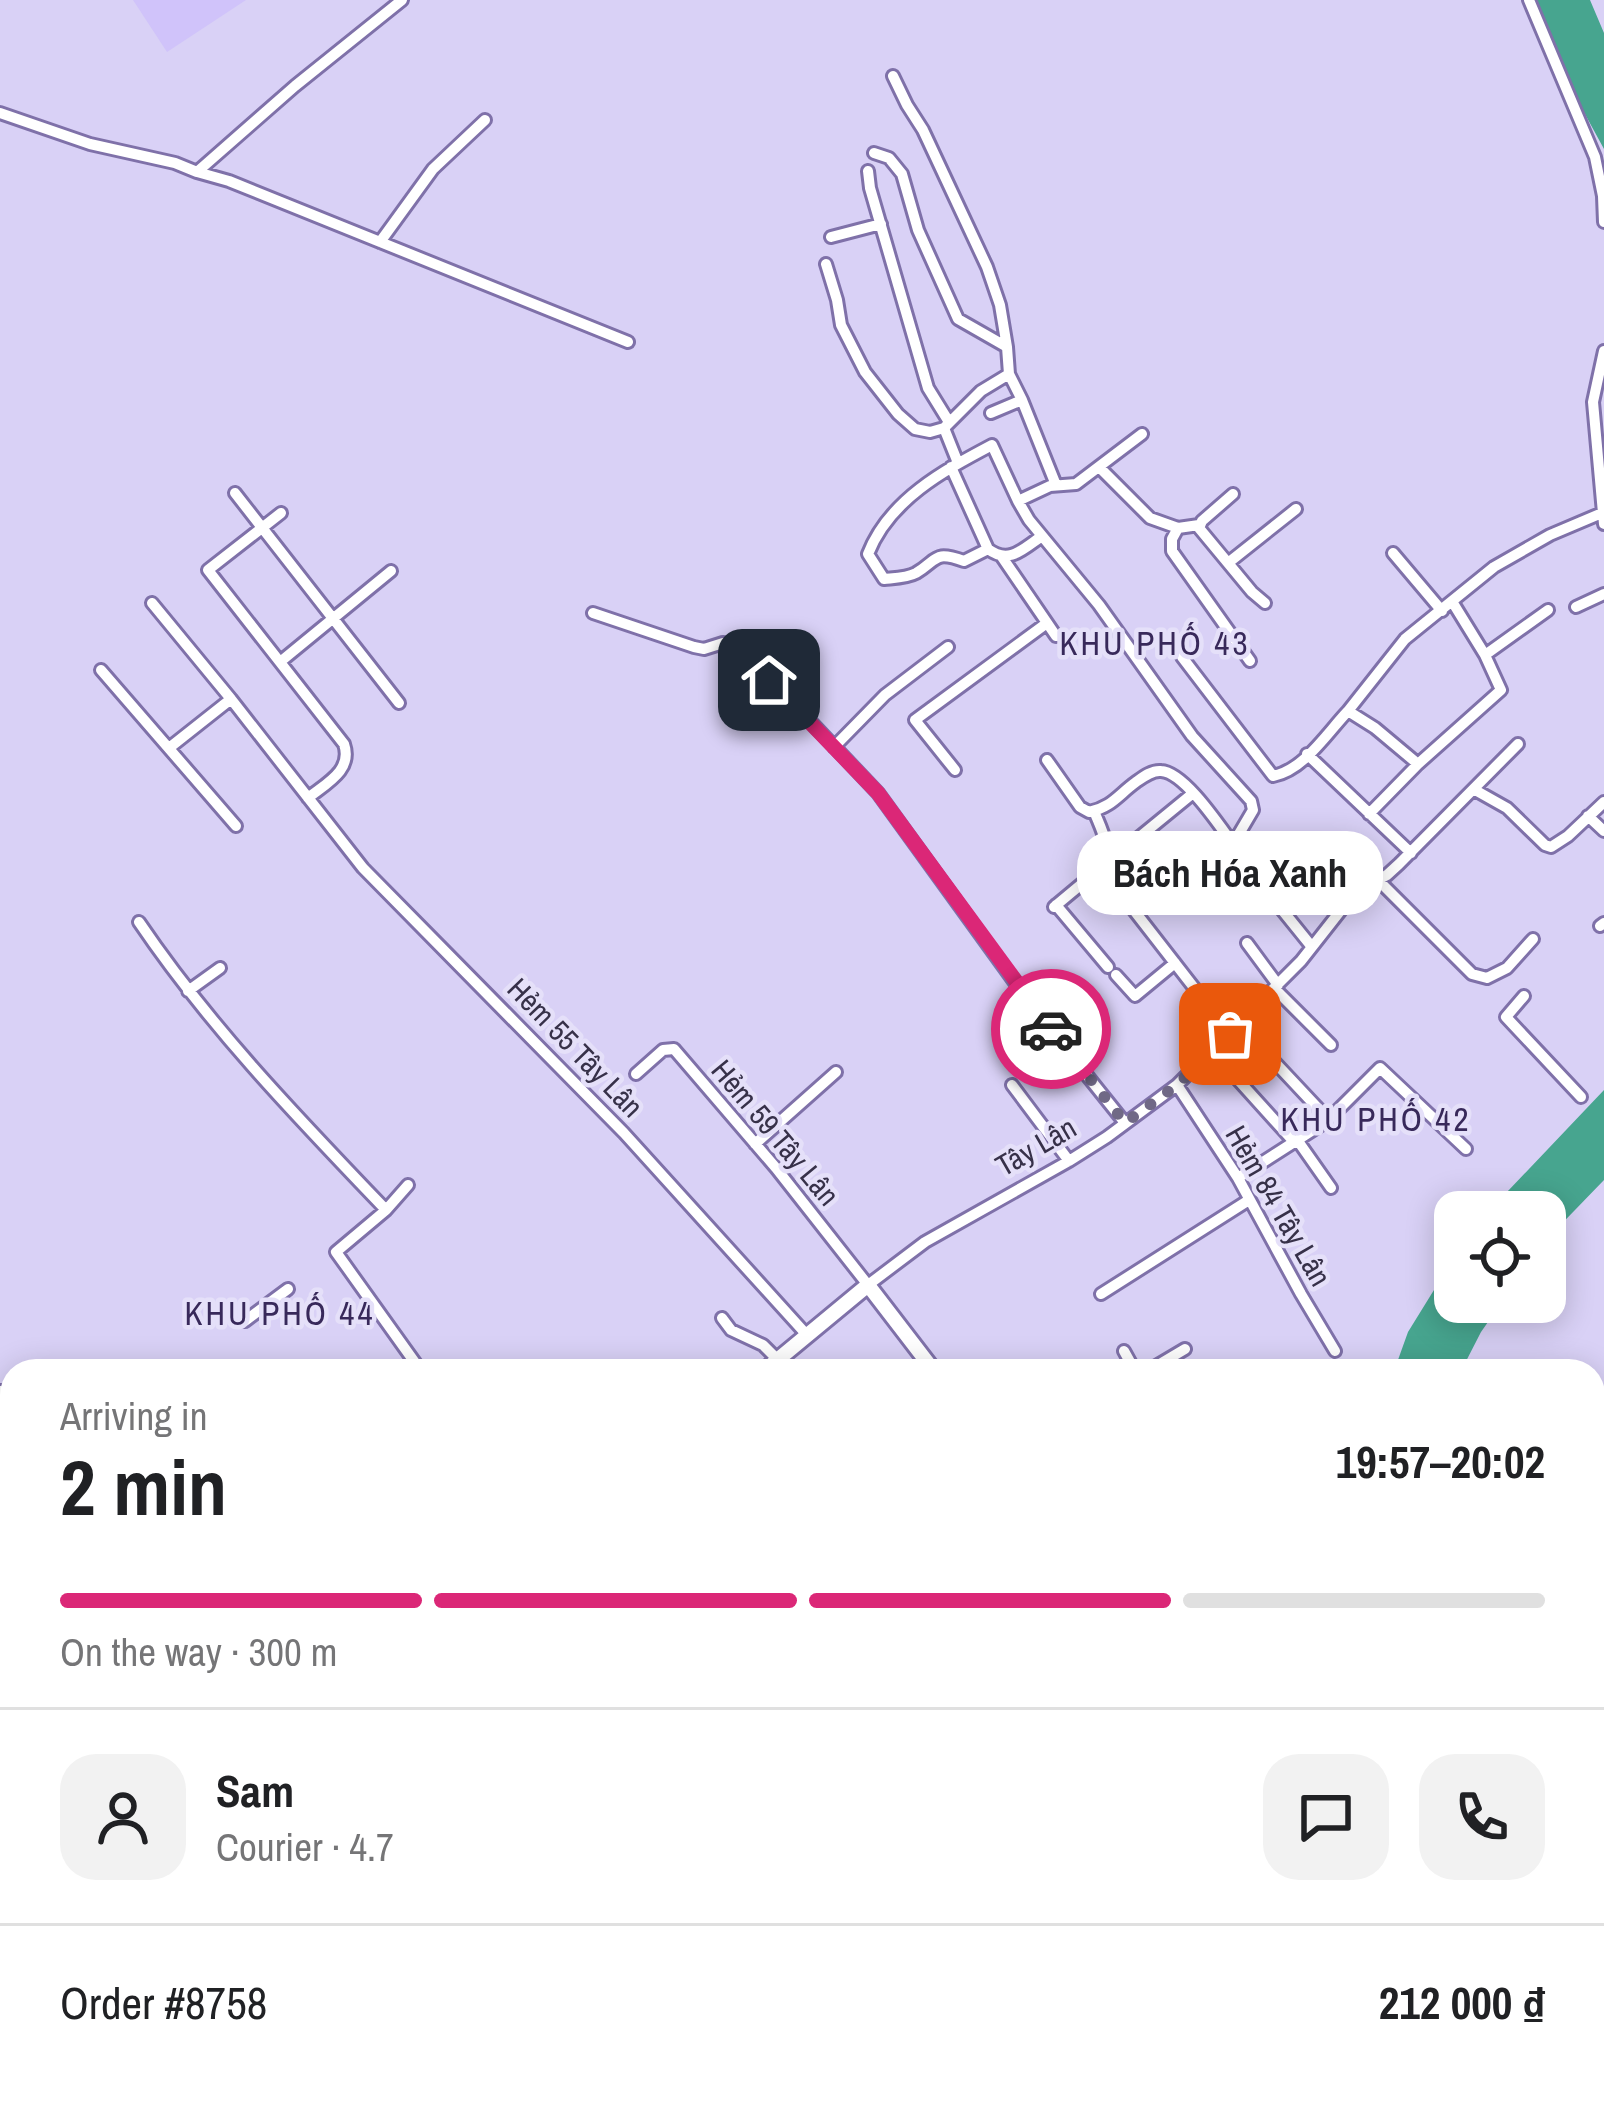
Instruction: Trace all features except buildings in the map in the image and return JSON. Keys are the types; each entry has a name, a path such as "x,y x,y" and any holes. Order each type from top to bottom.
{"street":[{"path":"196,172 402,0"},
{"path":"1529,0 1595,157 1604,222"},
{"path":"893,76 987,267 1000,305 1009,374 1056,485"},
{"path":"0,113 90,144 229,181 628,342"},
{"path":"380,242 428,176 485,120"},
{"path":"874,153 890,158 902,174 918,230 958,319 1007,347"},
{"path":"868,172 877,225 926,382 946,425 955,465 988,548 1002,557 1056,636"},
{"path":"831,237 877,225"},
{"path":"826,265 841,325 866,373 915,429 930,432 946,425 980,391 1009,374"},
{"path":"1182,657 1273,776 1292,768 1348,711 1405,639 1494,567 1521,550 1603,519 1592,402 1604,351"},
{"path":"991,413 1022,400"},
{"path":"1018,501 1056,485 1076,484 1142,434"},
{"path":"988,548 964,561 938,556 915,574 884,579 868,554 876,532 890,515 926,484 992,445 1018,501 1042,536 1099,605 1192,736 1251,801 1253,810 1233,844"},
{"path":"1099,467 1150,518 1178,528 1199,525 1233,494"},
{"path":"235,493 399,703"},
{"path":"1228,563 1297,509"},
{"path":"281,514 208,570 347,751 342,770 308,798"},
{"path":"1199,525 1265,603"},
{"path":"1178,528 1172,551 1250,661"},
{"path":"1002,557 1016,554 1042,536"},
{"path":"1369,814 1501,690 1485,655 1447,607 1393,553"},
{"path":"280,662 391,571"},
{"path":"1576,607 1604,594"},
{"name":"Hẻm 55 Tây Lân","path":"152,603 363,868 624,1132 806,1334"},
{"path":"1485,655 1547,610"},
{"path":"593,613 694,647 723,643 791,701 878,793 1037,1013 1125,1123"},
{"path":"955,770 916,720 1047,623"},
{"path":"834,747 885,695 949,647"},
{"path":"101,670 236,826"},
{"path":"169,748 231,699"},
{"path":"1348,711 1418,764"},
{"name":"Tây Lân","path":"777,1359 925,1241 1069,1161 1177,1085 1276,986 1362,888 1387,875 1411,853 1518,744"},
{"path":"1307,754 1411,853"},
{"path":"1047,760 1080,807 1089,812 1106,808 1153,771 1178,777 1312,947"},
{"path":"1475,790 1507,808 1552,847 1604,802"},
{"path":"1137,839 1192,794"},
{"path":"1094,811 1107,859 1055,906 1135,996 1175,963"},
{"path":"1588,816 1604,831"},
{"path":"1377,879 1472,974 1487,978 1507,968 1533,939"},
{"path":"1129,904 1230,1034"},
{"path":"139,922 188,991 386,1210"},
{"path":"1246,943 1276,986 1331,1045"},
{"path":"188,991 220,968"},
{"path":"1523,996 1506,1017 1581,1097"},
{"path":"1240,1024 1328,1118"},
{"name":"Hẻm 59 Tây Lân","path":"635,1074 663,1051 674,1049 868,1285"},
{"path":"1212,1051 1296,1142 1331,1188"},
{"path":"1238,1178 1328,1118 1380,1068 1466,1149"},
{"path":"755,1144 836,1072"},
{"path":"1012,1085 1069,1161"},
{"name":"Hẻm 84 Tây Lân","path":"1177,1085 1238,1178 1335,1352"},
{"path":"408,1185 337,1252 413,1359"},
{"path":"1101,1294 1249,1199"},
{"path":"868,1285 925,1359"},
{"path":"245,1321 288,1289"},
{"path":"722,1318 731,1330 763,1345 777,1359"},
{"path":"1168,1359 1185,1349"},
{"path":"1124,1351 1128,1359"}],"shaded area":[{"path":"133,0 246,0 167,52"},
{"path":"1536,0 1590,0 1604,33 1604,149 1568,83"},
{"path":"1604,1090 1604,1180 1566,1219 1566,1191 1508,1191"},
{"path":"1434,1290 1434,1323 1487,1323 1467,1359 1398,1359 1408,1332"}],"way so far":[{"path":"1051,1029 1125,1123 1177,1085 1230,1034"}],"place":[{"name":"Bách Hóa Xanh","path":"1230,1034"}],"district":[{"name":"KHU PHỐ 43","path":"1155,643"},
{"name":"KHU PHỐ 42","path":"1376,1119"},
{"name":"KHU PHỐ 44","path":"280,1313"}],"route":[{"path":"769,680 878,793 1051,1029"}]}
